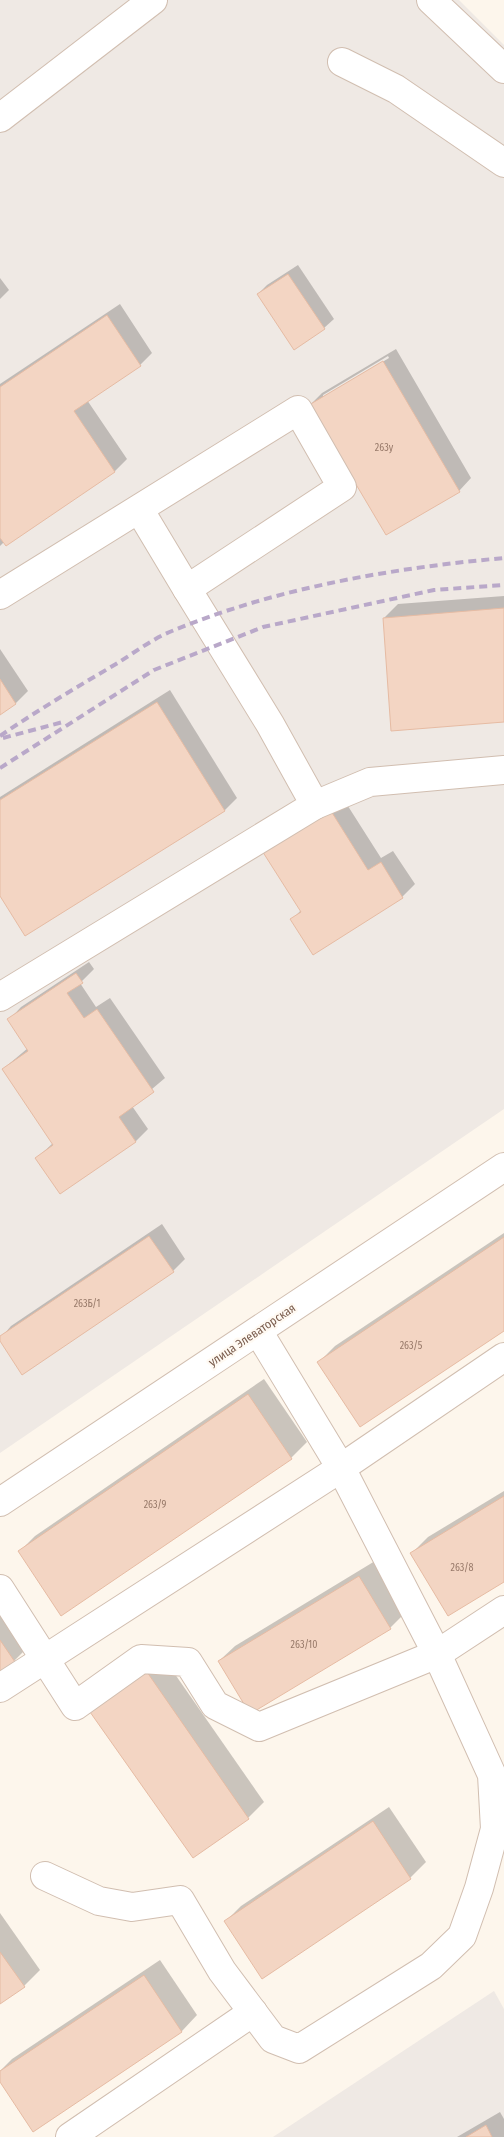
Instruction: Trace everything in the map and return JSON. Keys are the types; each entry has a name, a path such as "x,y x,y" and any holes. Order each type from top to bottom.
{"street":[{"path":"0,118 154,0"},
{"path":"431,0 504,69"},
{"path":"342,62 396,89 504,163"},
{"path":"0,595 298,410 342,487 186,589"},
{"path":"139,509 270,724 316,805"},
{"path":"0,997 316,805 370,782 504,770"},
{"name":"улица Элеваторская","path":"0,1502 504,1167"},
{"path":"45,1876 99,1901 132,1907 180,1900 222,1971 273,2039 299,2049 431,1966 462,1936 500,1833 492,1775 437,1654 341,1468 258,1331"},
{"path":"0,1688 341,1468 504,1357"},
{"path":"0,1589 75,1706 140,1659 188,1662 215,1706 258,1727 437,1654 504,1610"},
{"path":"70,2137 253,2012"}],"shaded area":[{"path":"0,0 459,0 504,45 504,1109 0,1453"},
{"path":"494,1991 504,2009 504,2137 273,2137"}],"building":[{"path":"288,274 325,329 294,350 257,294"},
{"path":"107,315 141,366 74,411 115,472 6,546 0,538 0,387"},
{"path":"383,361 460,492 386,535 309,405"},
{"path":"504,608 504,722 391,731 383,618"},
{"path":"0,679 16,704 0,715"},
{"path":"157,702 225,811 25,936 0,896 0,800"},
{"path":"326,803 368,870 381,862 403,898 313,955 290,919 301,912 259,846"},
{"path":"76,973 83,983 67,993 84,1018 97,1009 154,1092 119,1117 136,1142 60,1194 35,1158 53,1145 2,1069 28,1051 7,1019"},
{"path":"149,1236 174,1272 22,1375 0,1341 0,1336"},
{"path":"504,1237 504,1331 360,1427 317,1362"},
{"path":"248,1394 292,1459 61,1616 18,1551"},
{"path":"504,1496 504,1582 448,1616 410,1553"},
{"path":"359,1576 391,1629 250,1714 218,1661"},
{"path":"0,1640 15,1662 0,1672"},
{"path":"147,1672 249,1819 193,1858 90,1712"},
{"path":"373,1821 411,1879 262,1979 224,1921"},
{"path":"0,1952 25,1987 0,2004"},
{"path":"144,1975 182,2032 33,2132 0,2082 0,2071"},
{"path":"486,2125 492,2137 466,2137"}],"railway":[{"path":"0,736 157,638 212,616 252,603 335,582 377,574 504,558"},
{"path":"0,768 154,670 263,627 434,590 504,585"},
{"path":"3,738 63,722"}]}
